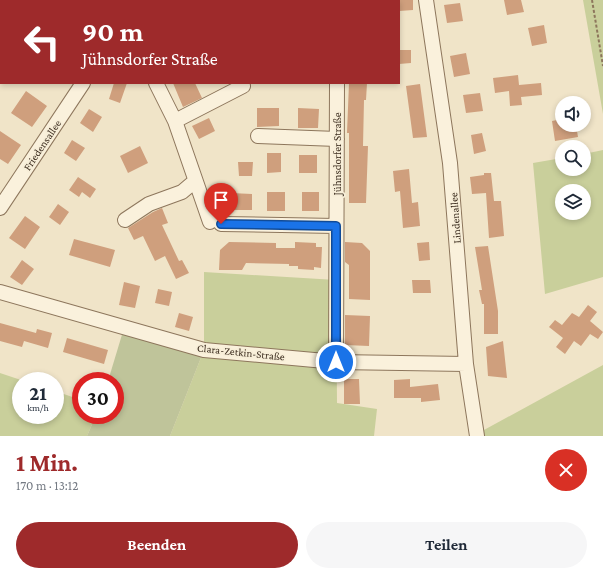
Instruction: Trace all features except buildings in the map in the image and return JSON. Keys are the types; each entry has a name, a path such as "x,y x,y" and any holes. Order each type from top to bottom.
{"street":[{"name":"Lindenallee","path":"426,0 450,163 466,364 476,431"},
{"name":"Friedensallee","path":"0,208 82,84"},
{"path":"156,84 175,122 195,180 215,223 336,226"},
{"name":"Jühnsdorfer Straße","path":"336,362 337,84"},
{"path":"175,122 243,86"},
{"path":"258,136 337,139"},
{"path":"125,220 149,204 182,192 195,180"},
{"name":"Clara-Zetkin-Straße","path":"0,292 204,350 336,362 466,364"}],"path":[{"path":"592,0 603,66"}],"green space":[{"path":"583,0 603,0 603,114"},
{"path":"603,150 603,277 545,294 533,163 555,159 555,176 591,176 591,153"},
{"path":"204,272 336,280 337,403 377,409 374,436 170,436 204,350"},
{"path":"124,328 204,350 170,436 87,436 92,424 124,424 124,372 111,372"},
{"path":"603,365 603,436 473,436"},
{"path":"0,373 12,377 12,424 64,424 64,394 72,397 72,424 92,424 87,436 0,436"}],"route":[{"path":"221,224 336,226 336,362"}]}
